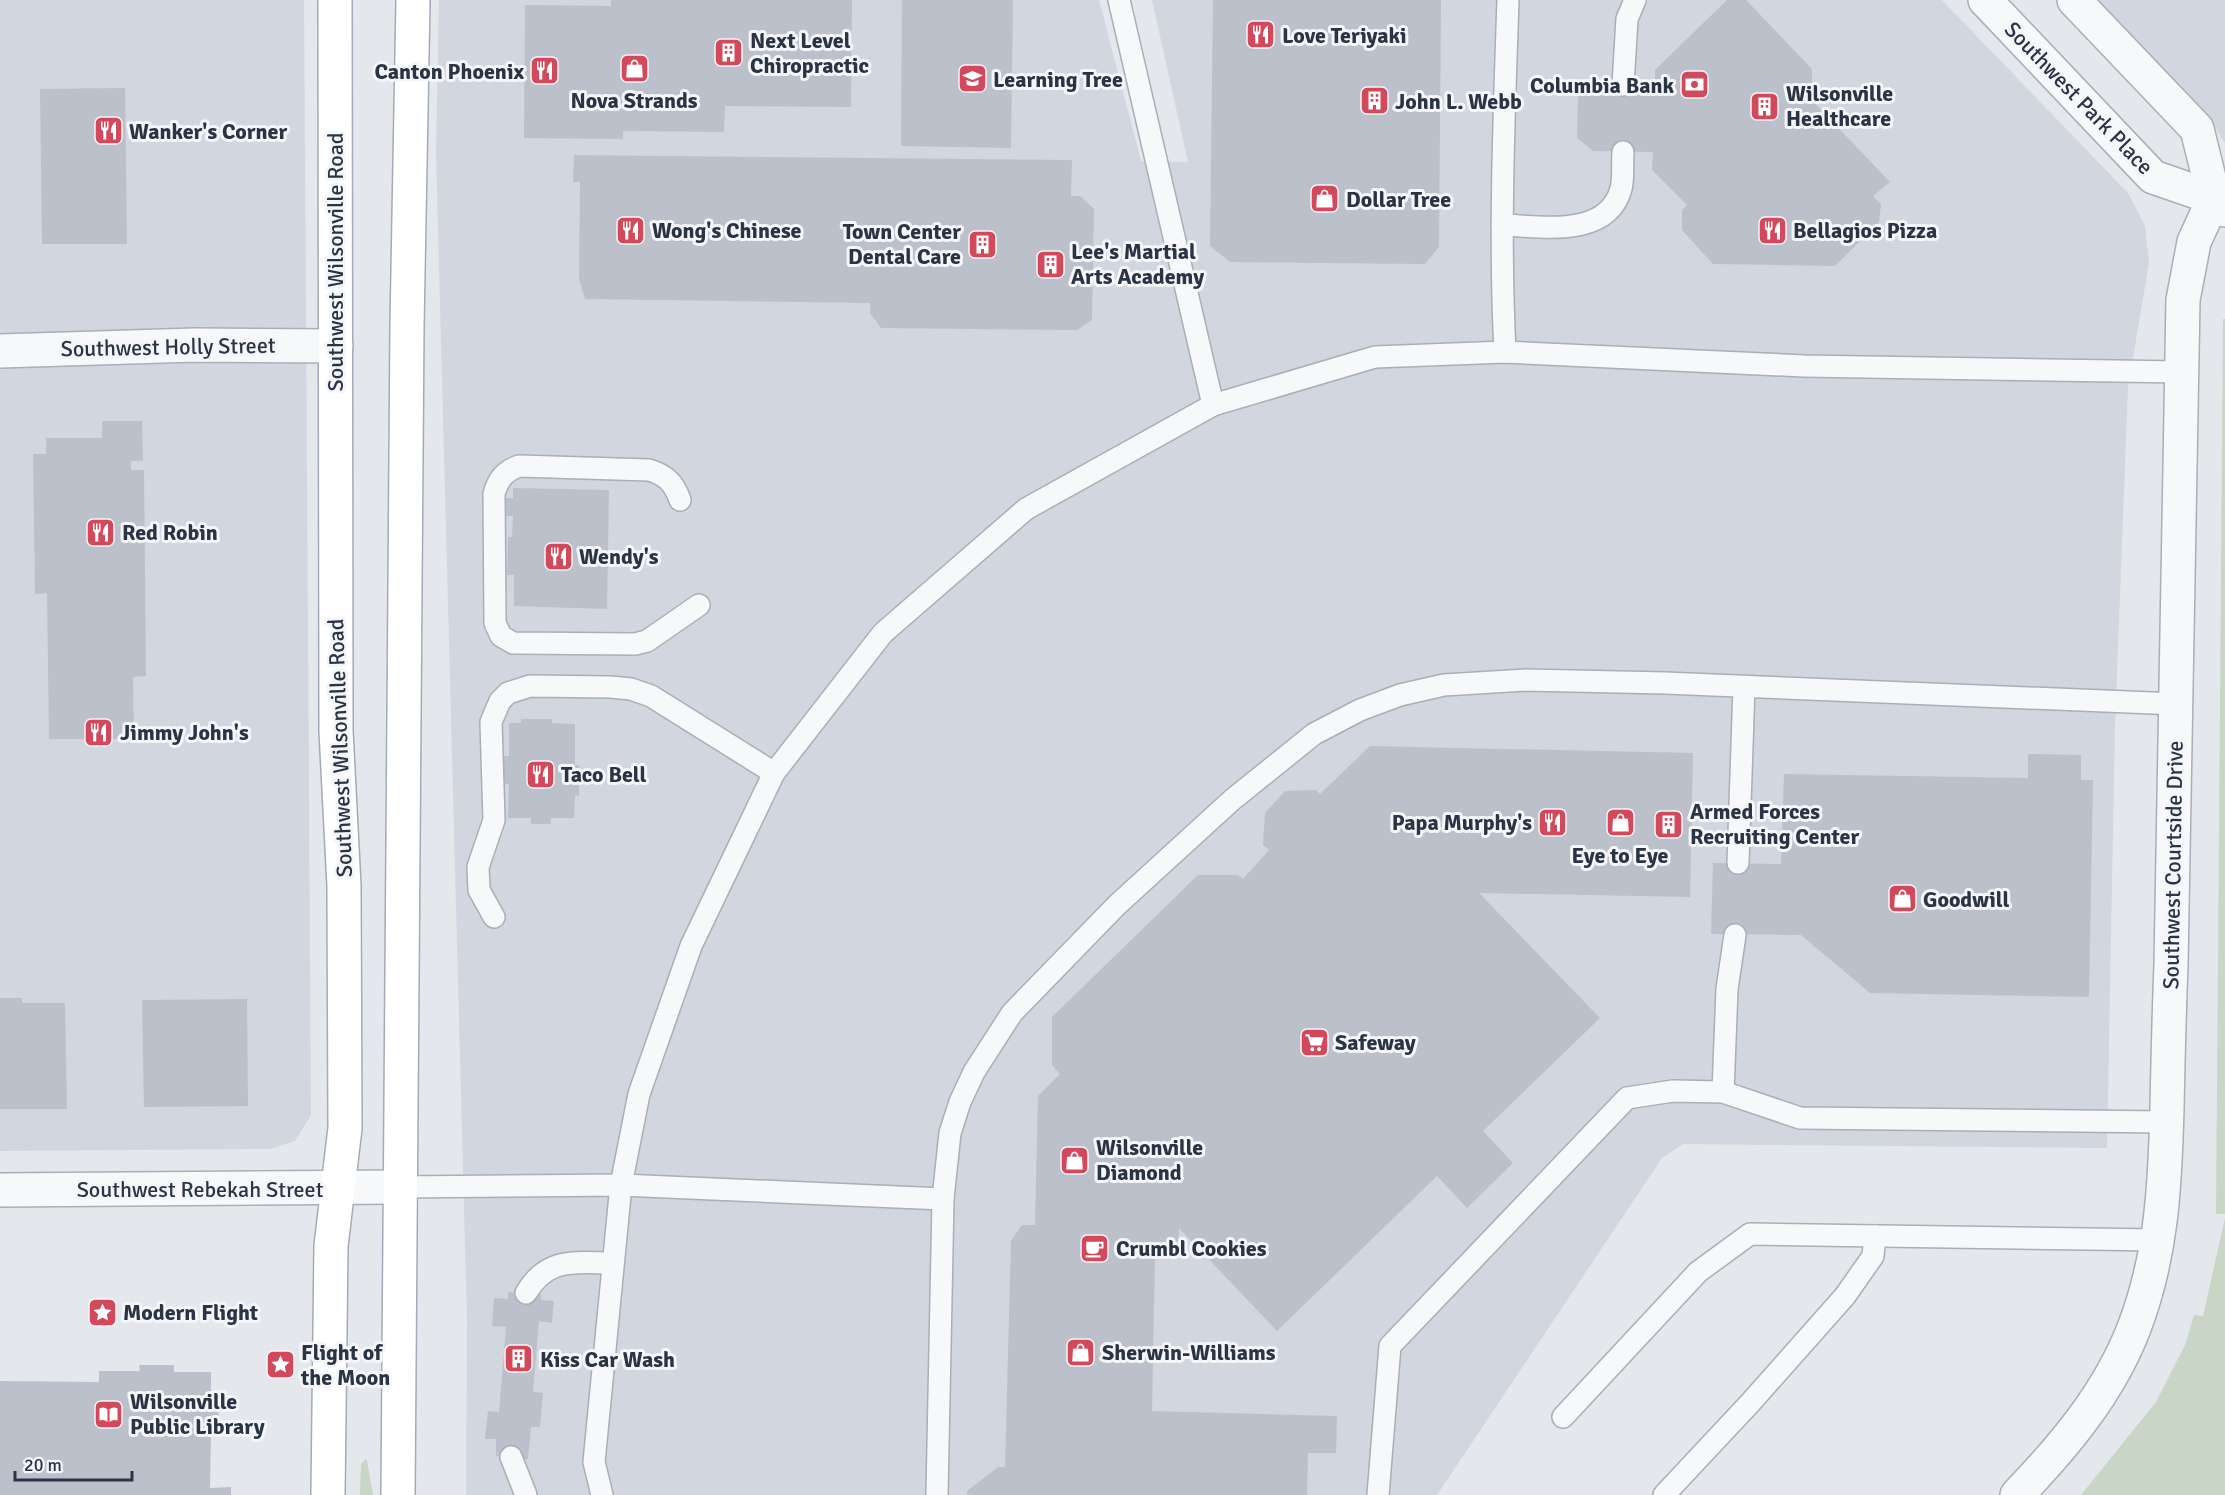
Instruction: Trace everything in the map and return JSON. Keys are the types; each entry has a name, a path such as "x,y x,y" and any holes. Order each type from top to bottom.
{"main road":[{"name":"Southwest Wilsonville Road","path":"328,1495 331,1246 345,1128 344,886 336,731 334,0"},
{"path":"398,1495 406,326 413,0"}],"street":[{"name":"Southwest Park Place","path":"1984,0 2153,177 2221,198"},
{"path":"2074,0 2197,129 2221,198"},
{"name":"Southwest Courtside Drive","path":"2017,1495 2059,1451 2092,1406 2116,1366 2134,1328 2158,1240 2164,1184 2166,1122 2177,704 2183,300 2194,242 2221,198"},
{"name":"Southwest Holly Street","path":"0,351 195,345 336,346"},
{"name":"Southwest Rebekah Street","path":"0,1190 400,1187"}],"lane":[{"path":"1119,0 1213,405"},
{"path":"1505,352 1501,281 1508,0"},
{"path":"1623,85 1627,19 1635,0"},
{"path":"1502,225 1574,226 1589,223 1603,216 1614,204 1621,189 1623,152"},
{"path":"602,1495 594,1462 621,1185 639,1094 691,946 774,773 883,633 1026,509 1213,405 1375,357 1505,352 1804,366 2181,372"},
{"path":"680,500 669,480 650,470 519,465 510,469 502,476 494,494 495,623 501,636 513,643 635,644 647,641 699,605"},
{"path":"937,1495 943,1199 950,1133 960,1102 974,1072 1012,1013 1117,905 1232,800 1314,734 1360,710 1400,696 1444,685 1526,680 2177,704"},
{"path":"494,917 479,890 478,867 494,820 491,722 500,701 508,693 530,686 631,689 651,696 774,773"},
{"path":"1738,863 1744,687"},
{"path":"1723,1092 1727,989 1735,935"},
{"path":"1378,1495 1390,1346 1627,1098 1673,1091 1723,1092 1800,1118 2166,1122"},
{"path":"400,1187 621,1185 943,1199"},
{"path":"1563,1417 1698,1272 1750,1234 2158,1240"},
{"path":"1664,1495 1845,1296 1873,1257 1875,1236"},
{"path":"526,1293 534,1280 546,1270 560,1264 614,1263"},
{"path":"511,1457 526,1495"}],"shaded area":[{"path":"0,0 304,0 311,1115 295,1141 270,1149 0,1151"},
{"path":"439,0 1099,0 1141,161 1188,162 1152,0 1942,0 2128,193 2145,226 2149,263 2128,387 2115,725 2107,1148 1683,1144 1662,1158 1437,1495 466,1495 467,1320 436,153"},
{"path":"2093,0 2225,0 2225,143 2209,118"}],"green space":[{"path":"2223,319 2225,319 2225,1214 2216,1214"},
{"path":"2225,1218 2225,1495 2081,1495 2156,1402 2185,1345 2194,1315 2203,1316"},
{"path":"366,1459 373,1495 360,1495 361,1464"}],"building":[{"path":"611,0 852,0 851,107 725,106 724,132 623,131 623,139 524,138 525,5 611,6"},
{"path":"902,0 1013,0 1011,148 901,146"},
{"path":"1213,0 1441,0 1439,247 1425,264 1230,262 1210,246"},
{"path":"1727,0 1746,0 1812,69 1812,87 1805,93 1890,182 1873,196 1881,204 1879,222 1835,266 1713,264 1682,230 1682,210 1687,205 1652,170 1653,152 1593,151 1577,138 1578,97 1591,84 1655,86 1655,70"},
{"path":"125,88 127,244 42,244 40,89"},
{"path":"574,155 1072,160 1071,196 1080,196 1094,209 1092,320 1077,330 881,328 870,313 870,303 585,299 579,279 580,182 573,182"},
{"path":"102,421 142,421 143,461 131,461 131,470 144,470 146,676 133,677 134,739 49,739 47,593 35,594 33,454 46,454 46,438 102,438"},
{"name":"Wendy's","path":"513,488 609,490 607,609 514,606 514,575 507,575 508,537 512,537 513,516 505,516 506,498 513,498"},
{"name":"Taco Bell","path":"521,719 552,719 552,723 575,724 575,765 579,765 579,796 575,795 574,818 551,818 551,824 531,824 531,818 508,818 509,784 501,784 502,756 509,756 509,723 521,723"},
{"name":"Safeway","path":"1370,746 1693,753 1690,897 1479,893 1600,1018 1483,1131 1513,1163 1467,1208 1437,1176 1277,1331 1179,1228 1178,1254 1155,1254 1152,1411 1337,1416 1336,1453 1308,1453 1307,1495 967,1495 967,1491 998,1467 1005,1467 1011,1241 1022,1225 1035,1225 1038,1096 1060,1074 1052,1065 1052,1017 1198,875 1238,875 1243,879 1269,850 1263,845 1265,813 1285,791 1316,790 1320,794"},
{"name":"Goodwill","path":"2028,754 2081,755 2081,780 2093,780 2089,997 1870,993 1801,935 1711,934 1713,863 1781,864 1784,774 2028,778"},
{"path":"0,998 22,998 22,1003 65,1003 67,1109 0,1109"},
{"path":"247,999 248,1106 144,1107 142,1000"},
{"name":"Kiss Car Wash","path":"508,1292 541,1294 541,1300 554,1301 552,1323 539,1321 533,1392 543,1393 540,1427 531,1427 528,1459 496,1456 496,1439 485,1439 488,1411 499,1412 506,1327 492,1326 494,1298 508,1299"},
{"name":"Wilsonville Public Library","path":"139,1365 174,1365 174,1372 211,1372 211,1397 219,1397 218,1432 211,1432 210,1488 231,1487 231,1495 0,1495 0,1381 99,1382 99,1371 140,1371"}],"place":[{"name":"Love Teriyaki","path":"1261,35"},
{"name":"Next Level Chiropractic","path":"729,53"},
{"name":"Nova Strands","path":"634,68"},
{"name":"Canton Phoenix","path":"545,71"},
{"name":"Learning Tree","path":"972,79"},
{"name":"Columbia Bank","path":"1695,85"},
{"name":"John L. Webb","path":"1374,101"},
{"name":"Wilsonville Healthcare","path":"1765,106"},
{"name":"Wanker's Corner","path":"108,131"},
{"name":"Dollar Tree","path":"1325,199"},
{"name":"Wong's Chinese","path":"631,230"},
{"name":"Bellagios Pizza","path":"1772,230"},
{"name":"Town Center Dental Care","path":"982,244"},
{"name":"Lee's Martial Arts Academy","path":"1050,264"},
{"name":"Red Robin","path":"101,532"},
{"name":"Wendy's","path":"558,556"},
{"name":"Jimmy John's","path":"99,732"},
{"name":"Taco Bell","path":"540,774"},
{"name":"Papa Murphy's","path":"1553,822"},
{"name":"Eye to Eye","path":"1620,823"},
{"name":"Armed Forces Recruiting Center","path":"1669,824"},
{"name":"Goodwill","path":"1902,899"},
{"name":"Safeway","path":"1314,1042"},
{"name":"Wilsonville Diamond","path":"1075,1160"},
{"name":"Crumbl Cookies","path":"1095,1248"},
{"name":"Modern Flight","path":"102,1312"},
{"name":"Sherwin-Williams","path":"1081,1352"},
{"name":"Kiss Car Wash","path":"519,1359"},
{"name":"Flight of the Moon","path":"280,1365"},
{"name":"Wilsonville Public Library","path":"109,1414"}]}
